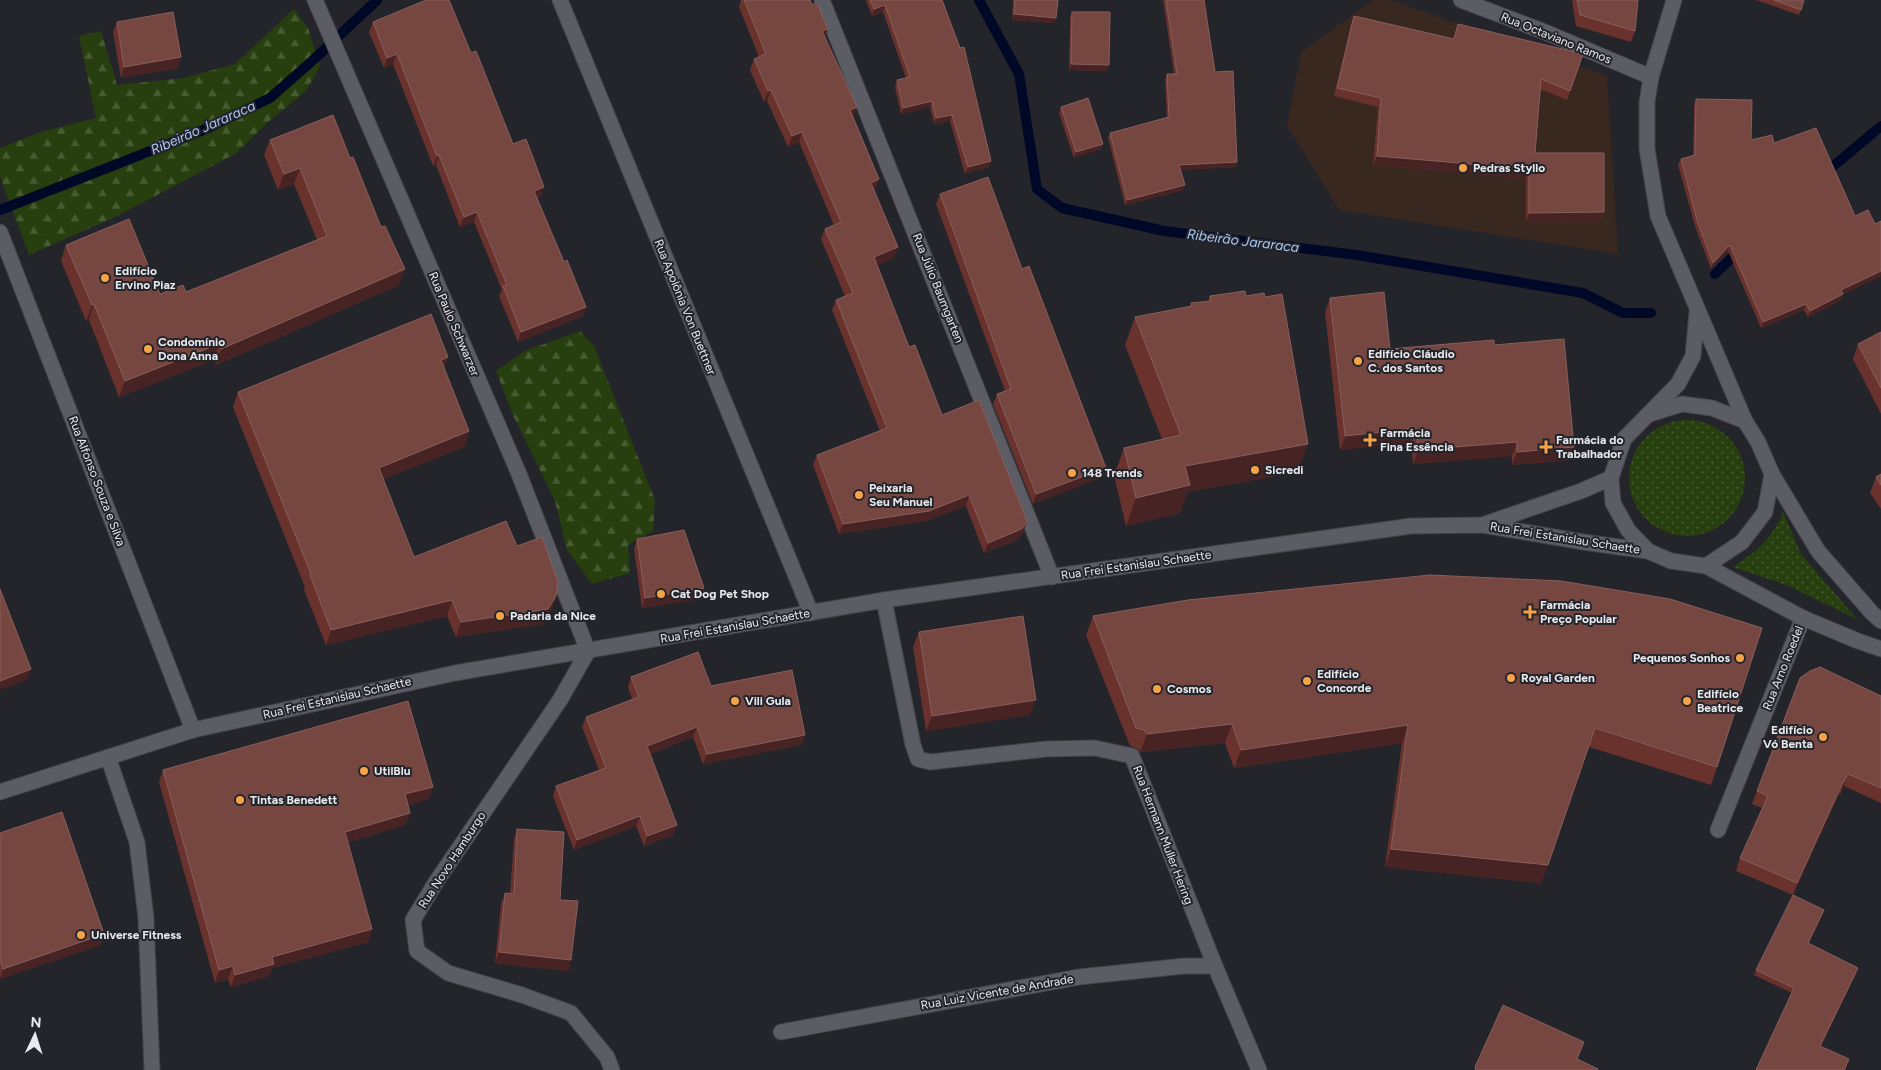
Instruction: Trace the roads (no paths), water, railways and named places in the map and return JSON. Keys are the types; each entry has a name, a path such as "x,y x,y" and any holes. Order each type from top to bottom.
{"street":[{"name":"Rua Paulo Schwarzer","path":"314,0 519,474 588,651"},
{"name":"Rua Apolônia Von Buettner","path":"560,0 811,613"},
{"name":"Rua Júlio Baumgarten","path":"822,0 1052,577"},
{"name":"Rua Octaviano Ramos","path":"1461,0 1545,32 1651,77"},
{"path":"1674,0 1651,77 1647,102 1647,149 1658,216 1745,421 1758,442 1772,474 1818,552 1881,621"},
{"name":"Rua Alfonso Souza e Silva","path":"2,236 193,730"},
{"path":"1697,311 1693,356 1678,384 1624,440 1611,478 1612,503 1628,530 1648,551 1671,561 1706,566 1802,618 1858,642 1881,649"},
{"path":"1648,414 1682,404 1712,408 1745,421"},
{"path":"1706,566 1742,542 1765,512 1772,474"},
{"name":"Rua Frei Estanislau Schaette","path":"1483,525 1581,491 1611,478"},
{"name":"Rua Frei Estanislau Schaette","path":"0,792 193,730 417,680 884,600 1411,526 1483,525 1648,551"},
{"name":"Rua Hermann Muller Hering","path":"884,600 913,746 918,759 930,762 1046,749 1095,748 1132,756 1215,966 1260,1070"},
{"name":"Rua Arno Roedel","path":"1718,830 1802,618"},
{"name":"Rua Novo Hamburgo","path":"588,651 560,700 436,882 413,920 417,951 448,973 522,995 571,1013 607,1057 612,1070"},
{"path":"108,757 137,842 146,918 152,1070"},
{"name":"Rua Luiz Vicente de Andrade","path":"781,1032 1079,977 1184,966 1215,966"}],"waterway":[{"name":"Ribeirão Jararaca","path":"0,210 206,129 270,98 377,0"},
{"name":"Ribeirão Jararaca","path":"979,0 1019,74 1037,189 1062,208 1164,231 1357,255 1583,293 1623,313 1651,313"},
{"name":"Ribeirão Jararaca","path":"1824,174 1881,126"},
{"name":"Ribeirão Jararaca","path":"1715,274 1739,251"}],"place":[{"name":"Pedras Styllo","path":"1463,168"},
{"name":"Edifício Ervino Piaz","path":"105,278"},
{"name":"Condomínio Dona Anna","path":"148,349"},
{"name":"Edifício Cláudio C. dos Santos","path":"1358,361"},
{"name":"Farmácia Fina Essência","path":"1370,440"},
{"name":"Farmácia do Trabalhador","path":"1546,447"},
{"name":"Sicredi","path":"1255,470"},
{"name":"148 Trends","path":"1072,473"},
{"name":"Peixaria Seu Manuel","path":"859,495"},
{"name":"Cat Dog Pet Shop","path":"661,594"},
{"name":"Farmácia Preço Popular","path":"1530,612"},
{"name":"Padaria da Nice","path":"500,616"},
{"name":"Pequenos Sonhos","path":"1740,658"},
{"name":"Royal Garden","path":"1511,678"},
{"name":"Edifício Concorde","path":"1307,681"},
{"name":"Cosmos","path":"1157,689"},
{"name":"Vili Gula","path":"735,701"},
{"name":"Edifício Beatrice","path":"1687,701"},
{"name":"Edifício Vó Benta","path":"1823,737"},
{"name":"UtilBlu","path":"364,771"},
{"name":"Tintas Benedett","path":"240,800"},
{"name":"Universe Fitness","path":"81,935"}]}
